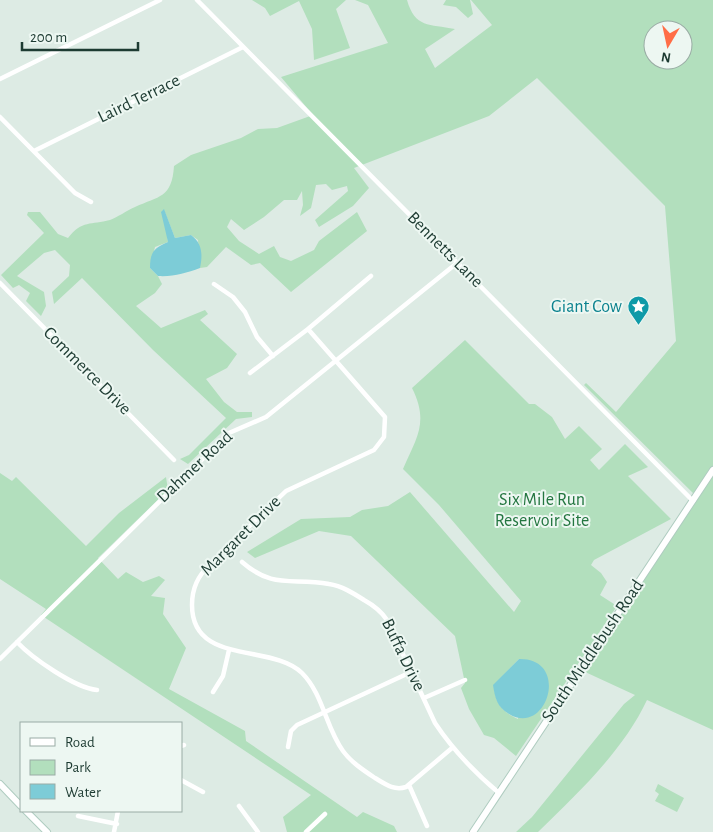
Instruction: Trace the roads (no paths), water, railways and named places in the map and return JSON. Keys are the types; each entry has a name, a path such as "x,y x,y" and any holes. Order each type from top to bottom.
{"street":[{"path":"0,79 160,0"},
{"name":"Bennetts Lane","path":"197,0 692,501"},
{"name":"Laird Terrace","path":"34,151 243,47"},
{"path":"0,117 75,193 91,202"},
{"name":"Dahmer Road","path":"0,658 229,433 266,417 457,263"},
{"path":"250,373 308,329 372,276"},
{"name":"Commerce Drive","path":"0,283 174,460"},
{"path":"214,284 233,296 245,312 256,336 273,356"},
{"name":"Margaret Drive","path":"308,329 385,417 384,437 374,450 286,492 202,571 193,592 192,609 195,621 210,641 230,650 274,659 297,669 306,678 340,748 358,767 392,788 403,788 409,785"},
{"name":"South Middlebush Road","path":"473,832 713,470"},
{"name":"Buffa Drive","path":"242,562 270,580 332,584 347,590 380,610 387,620 435,723 452,748 478,776 499,793"},
{"path":"18,642 26,651 71,681 86,689 97,690"},
{"path":"213,692 223,676 230,650"},
{"path":"288,747 293,728 323,712 411,672"},
{"path":"424,698 464,680"},
{"path":"427,826 409,785 452,748"},
{"path":"182,781 203,792"},
{"path":"1,786 20,805"},
{"path":"239,806 258,832"},
{"path":"27,812 47,832"},
{"path":"114,832 118,812"},
{"path":"306,832 325,814"},
{"path":"78,816 117,824"}],"water":[{"path":"164,209 175,238 191,235 195,238 201,254 200,268 179,274 158,276 150,268 154,251 159,246 168,242 161,212"},
{"path":"519,659 535,662 545,670 549,682 548,695 543,706 534,715 522,718 509,714 499,705 493,685"}],"place":[{"name":"Giant Cow","path":"638,326"}],"park label":[{"name":"Six Mile Run Reservoir Site","path":"542,510"}]}
